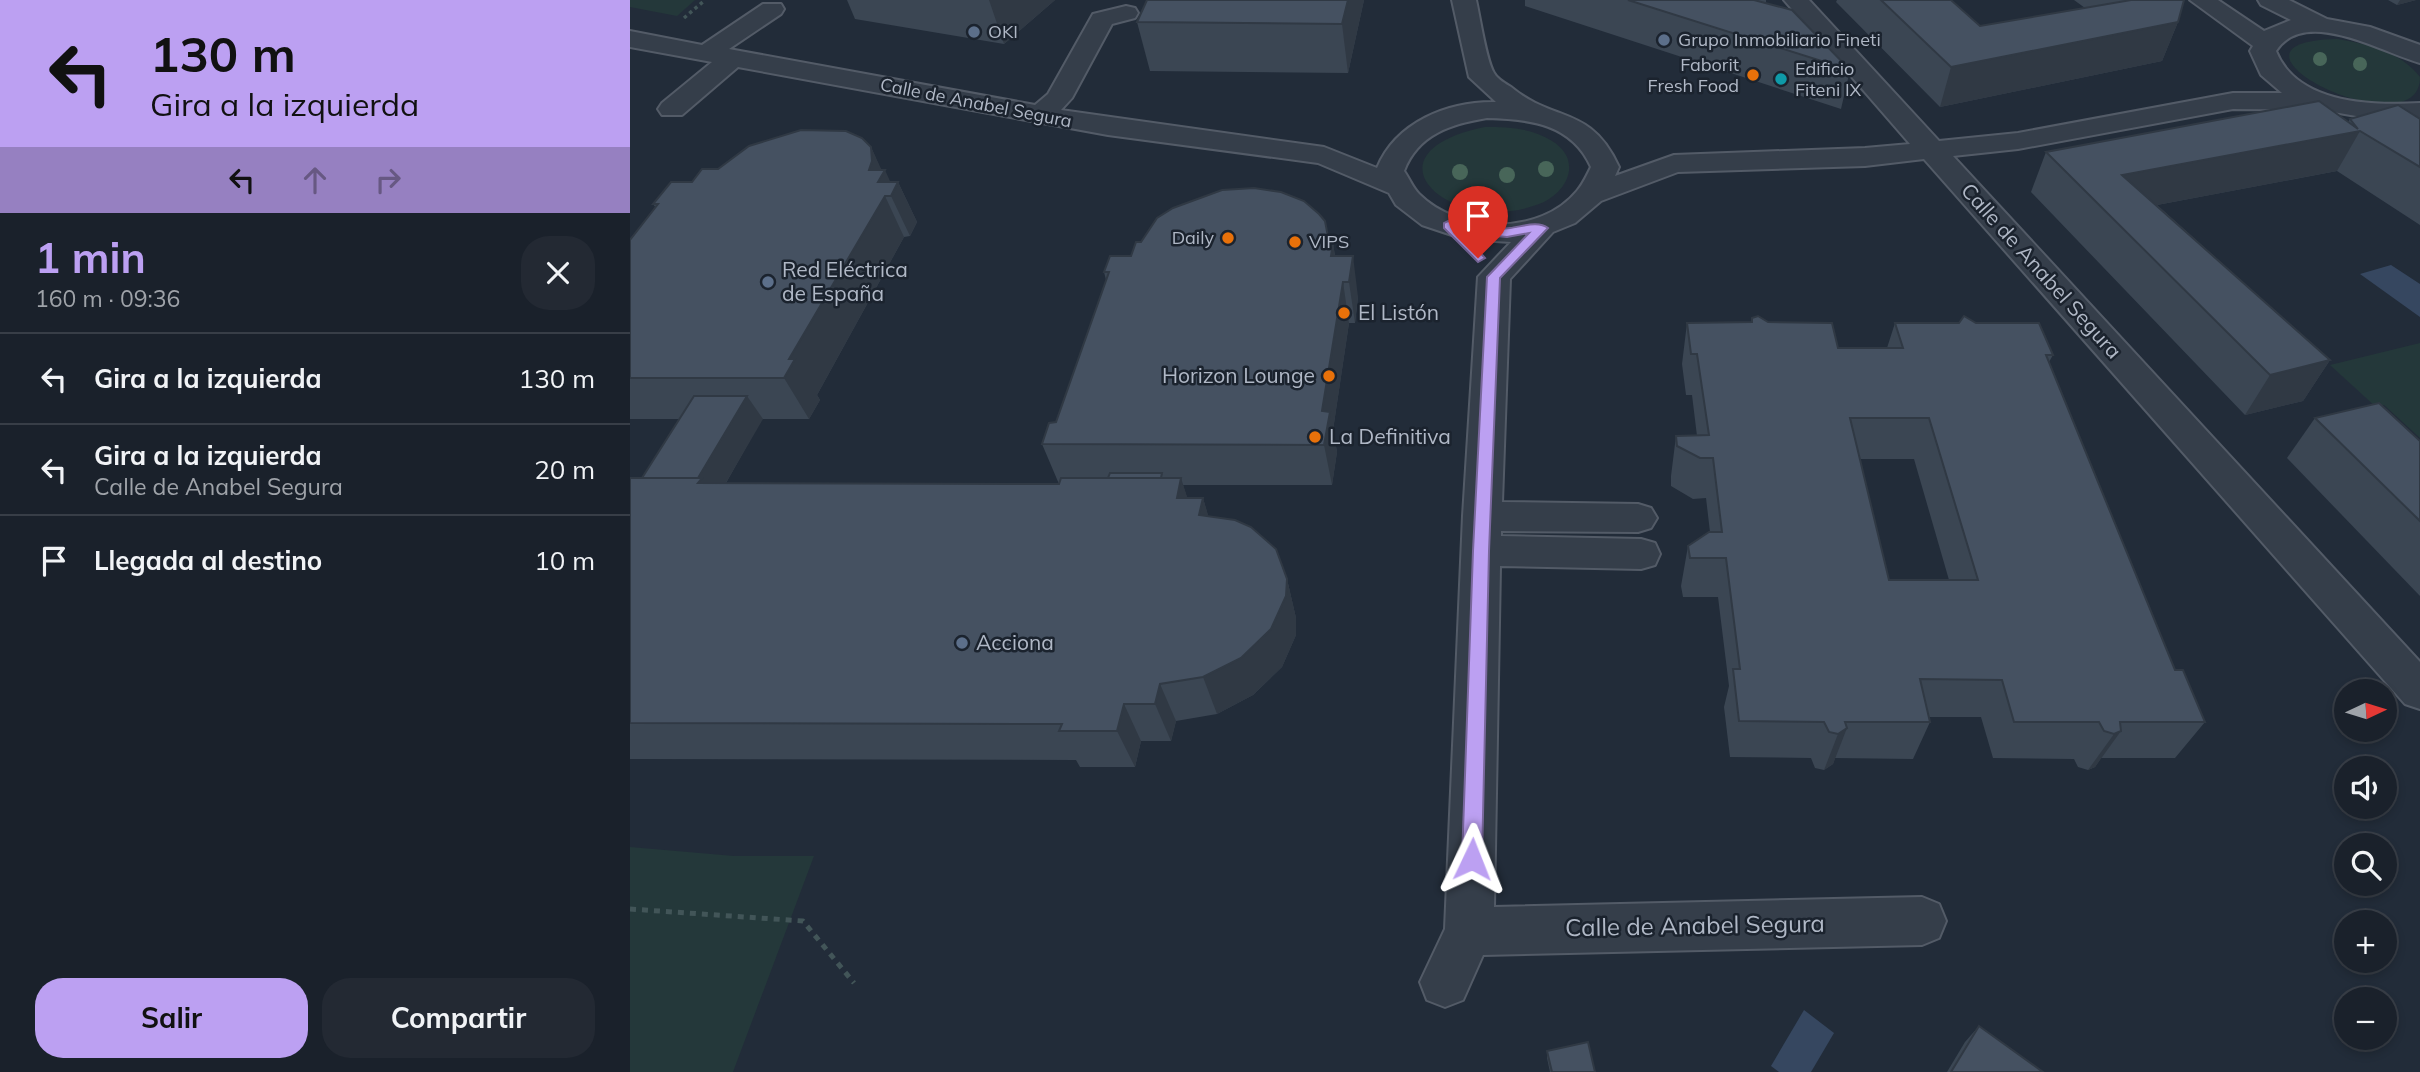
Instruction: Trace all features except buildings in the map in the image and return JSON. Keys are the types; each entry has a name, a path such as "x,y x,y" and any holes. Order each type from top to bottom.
{"street":[{"path":"1464,0 1482,77 1507,98 1563,122 1589,138 1674,164"},
{"name":"Calle de Anabel Segura","path":"1796,0 1833,54 1933,150 2420,691"},
{"path":"2202,0 2265,43"},
{"path":"2270,0 2323,27"},
{"path":"672,109 721,55 772,9"},
{"path":"1040,115 1059,97 1065,65 1113,11"},
{"path":"2420,38 2380,36 2323,27 2298,28 2278,33 2265,43 2264,60 2270,70 2302,93 2325,102 2375,113 2420,132"},
{"path":"2380,36 2420,55"},
{"name":"Calle de Anabel Segura","path":"630,39 1108,127 1324,155 1395,186"},
{"path":"2233,101 2270,70"},
{"path":"1445,118 1482,77"},
{"path":"1540,114 1488,110 1445,118 1414,134 1394,157 1390,172 1395,186 1408,202 1423,214 1448,225 1470,231 1507,233 1541,228 1559,222 1593,194 1674,164 1865,157 2018,141 2233,101 2325,102"},
{"path":"2375,113 2420,111"},
{"name":"Calle de Anabel Segura","path":"1324,155 1414,134"},
{"path":"1589,138 1601,153 1605,167 1593,194"},
{"path":"1448,225 1494,277"},
{"path":"1445,982 1469,931 1481,533 1494,277 1541,228"},
{"path":"1481,533 1639,536"},
{"name":"Calle de Anabel Segura","path":"1469,931 1922,921"}],"path":[{"path":"630,909 803,921 854,983"}],"green space":[{"path":"630,0 695,0 677,16 630,7"},
{"path":"2337,39 2383,50 2412,68 2420,77 2411,98 2387,104 2356,100 2324,88 2300,73 2289,57 2299,45"},
{"path":"1485,127 1528,131 1552,141 1562,149 1569,166 1568,176 1558,192 1539,204 1506,212 1475,210 1449,201 1431,188 1423,172 1427,155 1447,139"},
{"path":"2420,343 2420,438 2384,405 2376,407 2330,365"},
{"path":"630,847 734,856 814,856 733,1072 630,1072"}],"water":[{"path":"2391,265 2420,284 2420,317 2360,274"},
{"path":"1804,1010 1834,1033 1811,1072 1779,1072 1771,1066"}],"place":[{"name":"OKI","path":"974,32"},
{"name":"Grupo Inmobiliario Fineti","path":"1664,40"},
{"name":"Faborit Fresh Food","path":"1753,75"},
{"name":"Edificio Fiteni IX","path":"1781,79"},
{"name":"Daily","path":"1228,238"},
{"name":"VIPS","path":"1295,242"},
{"name":"Red Eléctrica de España","path":"768,282"},
{"name":"El Listón","path":"1344,313"},
{"name":"Horizon Lounge","path":"1329,376"},
{"name":"La Definitiva","path":"1315,437"},
{"name":"Acciona","path":"962,643"}],"route":[{"path":"1472,859 1481,551 1494,277 1541,228 1507,233 1470,231 1448,225 1478,258"}]}
